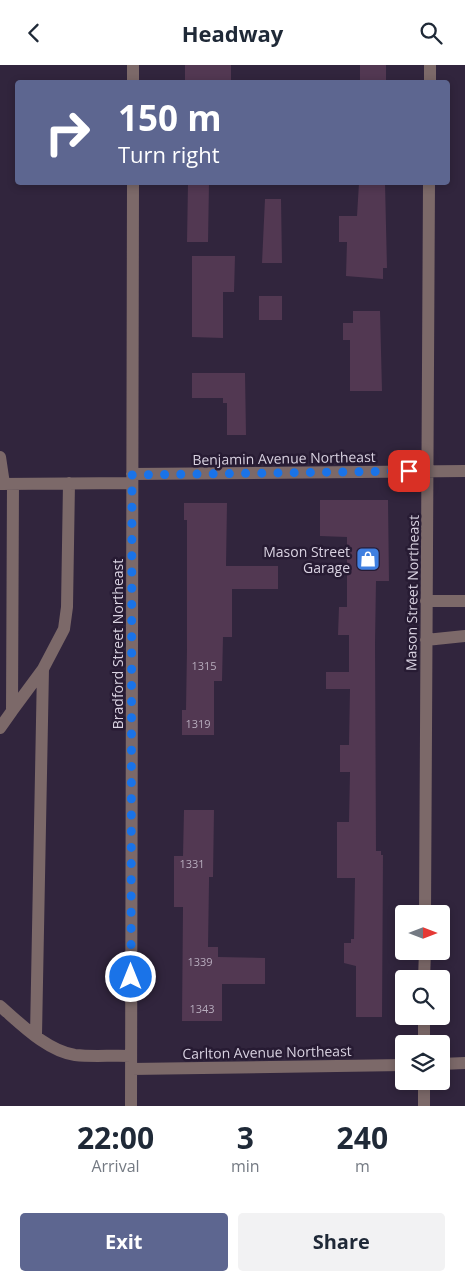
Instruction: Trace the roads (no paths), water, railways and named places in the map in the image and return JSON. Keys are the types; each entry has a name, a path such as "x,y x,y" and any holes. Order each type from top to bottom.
{"street":[{"path":"133,65 133,80"},
{"path":"430,65 430,80"},
{"name":"Bradford Street Northeast","path":"131,1106 133,185"},
{"name":"Mason Street Northeast","path":"425,905 429,185"},
{"path":"0,457 5,484 12,711"},
{"name":"Benjamin Avenue Northeast","path":"5,484 465,471"},
{"path":"0,728 43,669 64,629 66,618 69,483"},
{"path":"426,601 465,601"},
{"path":"426,640 465,636"},
{"path":"36,1035 43,669"},
{"path":"0,1006 36,1035 55,1047 74,1055 131,1056"},
{"path":"450,1064 465,1063"},
{"name":"Carlton Avenue Northeast","path":"131,1069 395,1065"},
{"path":"424,1090 424,1106"}],"place":[{"name":"Mason Street Garage","path":"368,559"}]}
